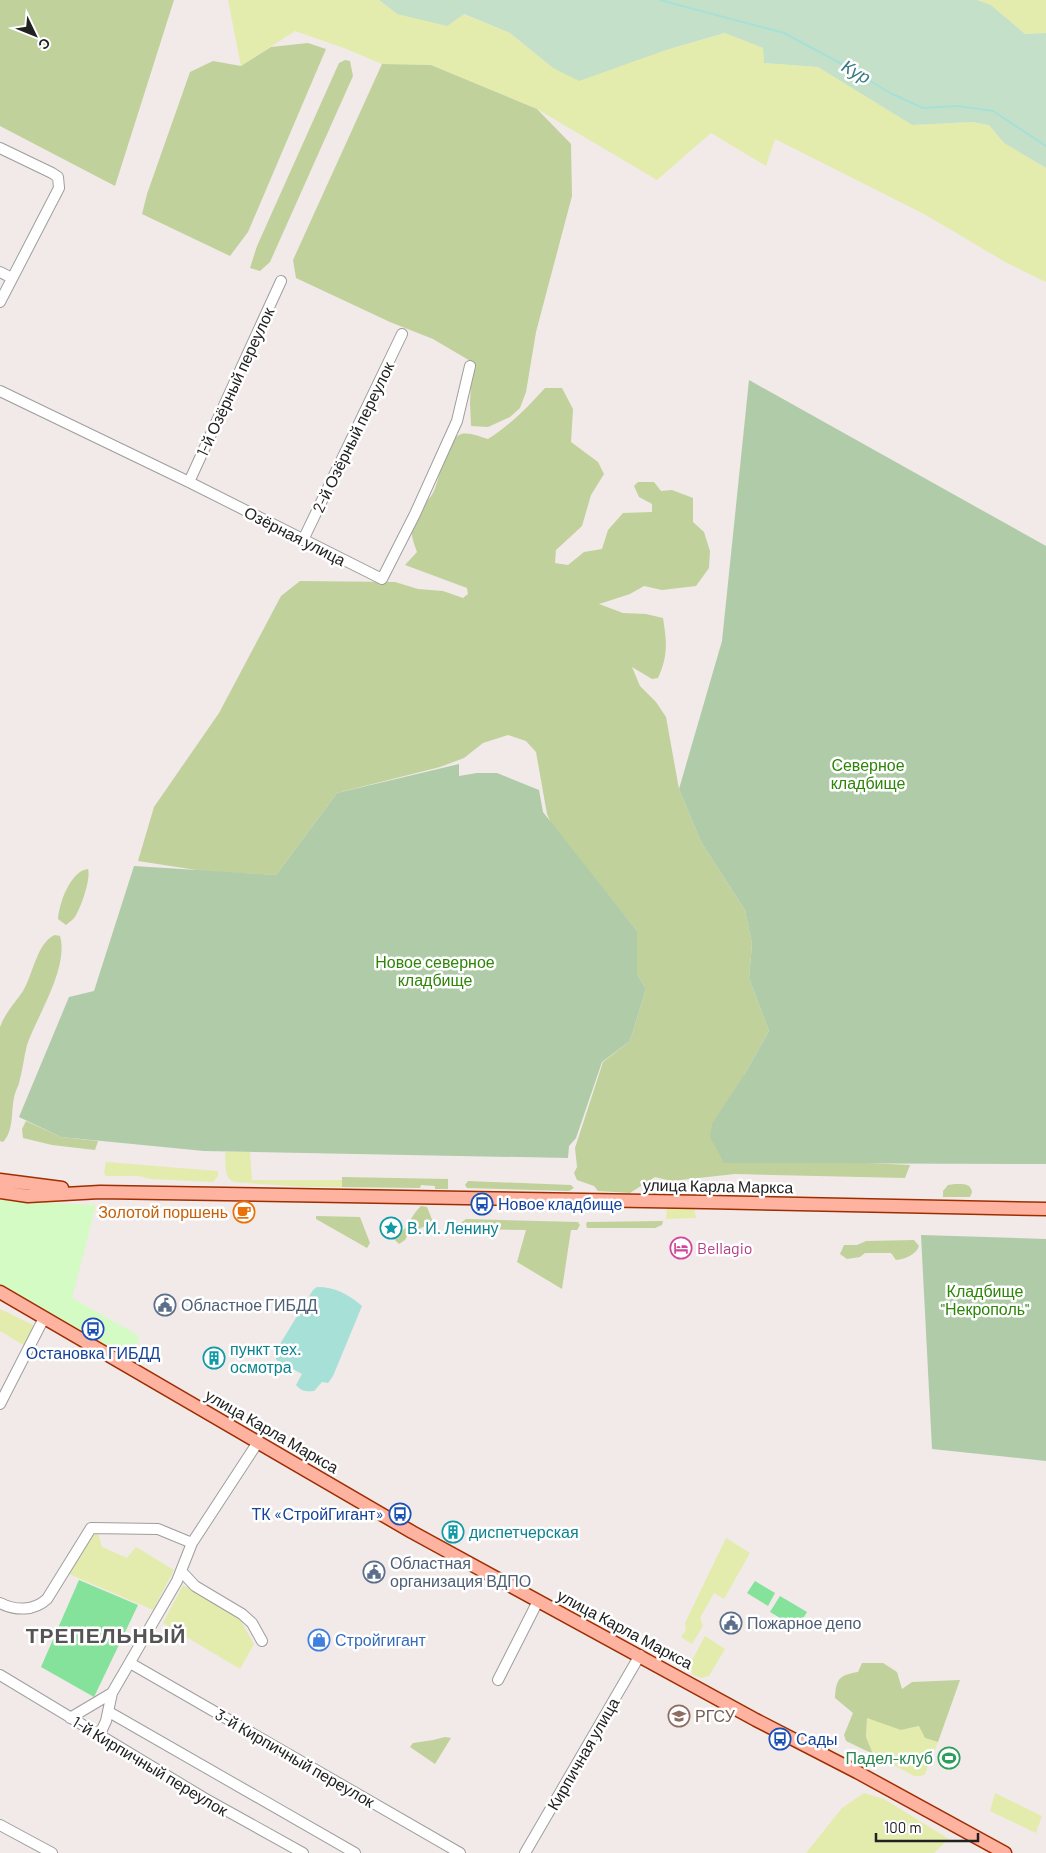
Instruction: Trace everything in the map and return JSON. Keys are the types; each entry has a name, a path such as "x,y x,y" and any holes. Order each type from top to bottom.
{"main road":[{"path":"0,1180 100,1192"},
{"name":"улица Карла Маркса","path":"0,1192 28,1196 100,1192 1046,1209"},
{"name":"улица Карла Маркса","path":"0,1292 412,1532 756,1720 857,1772 1005,1853"}],"street":[{"path":"0,148 58,177 59,188 0,302"},
{"path":"0,272 12,278"},
{"name":"1-й Озёрный переулок","path":"188,482 282,281"},
{"name":"2-й Озёрный переулок","path":"303,540 402,334"},
{"name":"Озёрная улица","path":"0,391 382,579 415,514 457,421 470,366"},
{"path":"0,1404 44,1318"},
{"path":"99,1736 109,1712 112,1693 181,1571 192,1543 258,1442"},
{"path":"0,1603 12,1608 35,1607 47,1599 91,1528 122,1527 158,1530 192,1543"},
{"path":"181,1571 195,1586 242,1614 252,1623 262,1641"},
{"path":"498,1680 538,1601"},
{"name":"Кирпичная улица","path":"525,1853 640,1655"},
{"name":"3-й Кирпичный переулок","path":"130,1663 460,1853"},
{"name":"1-й Кирпичный переулок","path":"0,1675 99,1736 303,1853"},
{"path":"70,1718 112,1693"},
{"name":"1-й Кирпичный переулок","path":"109,1712 355,1853"},
{"path":"0,1825 52,1853"}],"green space":[{"path":"0,0 174,0 115,186 0,126"},
{"path":"228,0 379,0 397,14 463,14 510,33 553,68 666,50 726,33 763,48 764,63 818,67 912,125 972,122 989,125 1004,143 1046,168 1046,282 1007,263 924,214 775,139 766,166 711,133 657,180 537,109 431,65 382,64 295,31 241,66"},
{"path":"379,0 977,0 991,5 1025,34 1046,33 1046,168 1004,143 989,125 972,122 912,125 818,67 764,63 763,48 725,33 666,50 579,81 553,68 510,33 464,14 447,26 397,14"},
{"path":"976,0 1046,0 1046,33 1025,34 991,5"},
{"path":"308,43 326,49 248,232 230,256 142,214 147,194 190,72 213,61 241,66 271,47"},
{"path":"345,60 350,61 353,76 270,262 260,271 250,268 257,246 339,63"},
{"path":"382,64 431,65 537,109 571,144 572,196 536,332 526,392 520,408 510,417 488,427 471,426 472,362 433,339 390,322 296,278 293,260"},
{"name":"Северное кладбище","path":"749,380 1046,546 1046,1164 724,1163 710,1137 712,1124 744,1075 769,1031 749,978 752,944 745,910 701,842 679,789 722,641"},
{"path":"545,388 562,388 573,409 571,442 598,462 604,474 591,495 582,526 556,550 555,563 568,565 584,552 602,549 608,530 623,513 652,512 652,504 639,497 634,486 638,482 654,482 661,491 672,490 693,498 693,522 704,532 710,551 709,568 696,586 662,590 644,586 630,594 599,604 623,613 646,614 663,618 666,649 664,663 658,678 652,679 632,667 640,686 656,702 666,717 679,789 701,842 745,910 752,944 749,978 769,1031 744,1075 867,1163 910,1165 905,1178 735,1174 671,1181 655,1177 630,1193 598,1191 594,1186 577,1180 574,1173 577,1167 575,1148 603,1062 630,1041 646,989 637,974 637,931 552,826 547,814 536,752 526,741 508,735 483,743 464,758 440,767 337,793 276,875 203,871 138,861 154,807 219,713 281,596 300,581 395,582 418,589 443,591 463,598 468,594 467,588 405,565 417,552 413,541 413,521 433,493 446,452 455,438 461,434 468,434 488,439 504,428"},
{"name":"Новое северное кладбище","path":"459,764 459,776 477,773 497,773 539,790 543,812 637,931 637,974 646,989 630,1041 602,1062 576,1138 569,1146 568,1158 204,1151 61,1137 19,1117 69,997 94,991 134,866 276,875 337,793"},
{"path":"88,869 87,886 80,907 74,918 66,925 58,919 63,897 76,876"},
{"path":"55,935 60,936 62,949 60,962 51,992 27,1045 13,1103 11,1127 3,1142 0,1141 0,1027 7,1013 27,984 44,944"},
{"path":"26,1121 61,1137 98,1141 95,1150 52,1145 23,1138 22,1129"},
{"path":"225,1152 250,1152 252,1180 343,1180 342,1187 305,1187 234,1182 228,1177"},
{"path":"106,1162 218,1171 218,1176 213,1182 150,1179 139,1176 106,1176 104,1173"},
{"path":"342,1177 448,1179 448,1189 435,1189 435,1186 421,1185 420,1188 342,1187"},
{"path":"468,1181 571,1185 574,1188 569,1191 467,1188 465,1185"},
{"path":"955,1184 970,1187 972,1192 970,1197 943,1197 943,1191 948,1185"},
{"path":"0,1200 96,1205 72,1298 139,1336 132,1362 0,1292"},
{"path":"421,1206 427,1207 433,1222 419,1229 414,1229 399,1244 394,1239 406,1227"},
{"path":"667,1206 694,1208 696,1218 666,1219"},
{"path":"316,1216 360,1217 370,1243 367,1248 316,1219"},
{"path":"466,1219 578,1222 580,1225 577,1230 571,1230 562,1289 517,1262 526,1230 469,1229 461,1223"},
{"path":"663,1221 662,1225 655,1228 587,1228 586,1224 587,1222"},
{"name":"Кладбище \"Некрополь\"","path":"921,1235 1046,1239 1046,1461 932,1449"},
{"path":"914,1240 919,1246 918,1249 910,1256 896,1260 891,1253 865,1253 860,1257 847,1259 840,1254 844,1245 857,1245 866,1241"},
{"path":"0,1309 35,1326 25,1346 0,1331"},
{"path":"98,1533 102,1547 127,1558 136,1547 174,1570 153,1610 69,1574 91,1534"},
{"path":"726,1538 750,1553 724,1599 714,1593 700,1618 703,1626 692,1644 681,1637 686,1630 685,1623"},
{"path":"79,1580 138,1605 94,1697 41,1667"},
{"path":"755,1581 775,1593 768,1606 747,1593"},
{"path":"183,1585 238,1616 254,1644 240,1669 163,1623"},
{"path":"780,1596 807,1612 797,1628 770,1612"},
{"path":"705,1636 725,1649 709,1676 701,1678 693,1675 689,1666"},
{"path":"862,1663 883,1663 897,1672 902,1689 912,1682 960,1680 938,1742 925,1738 919,1726 901,1730 867,1718 866,1737 873,1754 846,1741 844,1735 853,1713 835,1698 836,1686 843,1677 858,1672"},
{"path":"867,1717 901,1730 920,1726 925,1738 938,1742 925,1774 914,1776 873,1754 866,1737"},
{"path":"445,1737 451,1738 435,1764 410,1747 413,1743"},
{"path":"864,1793 884,1799 949,1839 934,1853 806,1853 842,1808"},
{"path":"995,1793 1042,1816 1036,1833 990,1811"}],"water":[{"path":"317,1287 330,1288 341,1292 362,1306 333,1376 328,1383 322,1382 314,1391 306,1391 296,1385 302,1374 276,1360 277,1349 313,1290"}],"waterway":[{"name":"Кур","path":"660,0 784,33 892,94 923,108 957,106 993,111 1046,146"}],"place":[{"name":"Новое кладбище","path":"482,1204"},
{"name":"Золотой поршень","path":"244,1212"},
{"name":"В. И. Ленину","path":"391,1228"},
{"name":"Bellagio","path":"681,1248"},
{"name":"Областное ГИБДД","path":"165,1305"},
{"name":"Остановка ГИБДД","path":"93,1329"},
{"name":"пункт тех. осмотра","path":"214,1358"},
{"name":"ТК «СтройГигант»","path":"400,1514"},
{"name":"диспетчерская","path":"453,1532"},
{"name":"Областная организация ВДПО","path":"374,1572"},
{"name":"Пожарное депо","path":"731,1623"},
{"name":"Стройгигант","path":"319,1640"},
{"name":"РГСУ","path":"679,1716"},
{"name":"Сады","path":"780,1739"},
{"name":"Падел-клуб","path":"949,1758"}],"district":[{"name":"ТРЕПЕЛЬНЫЙ","path":"106,1636"}]}
